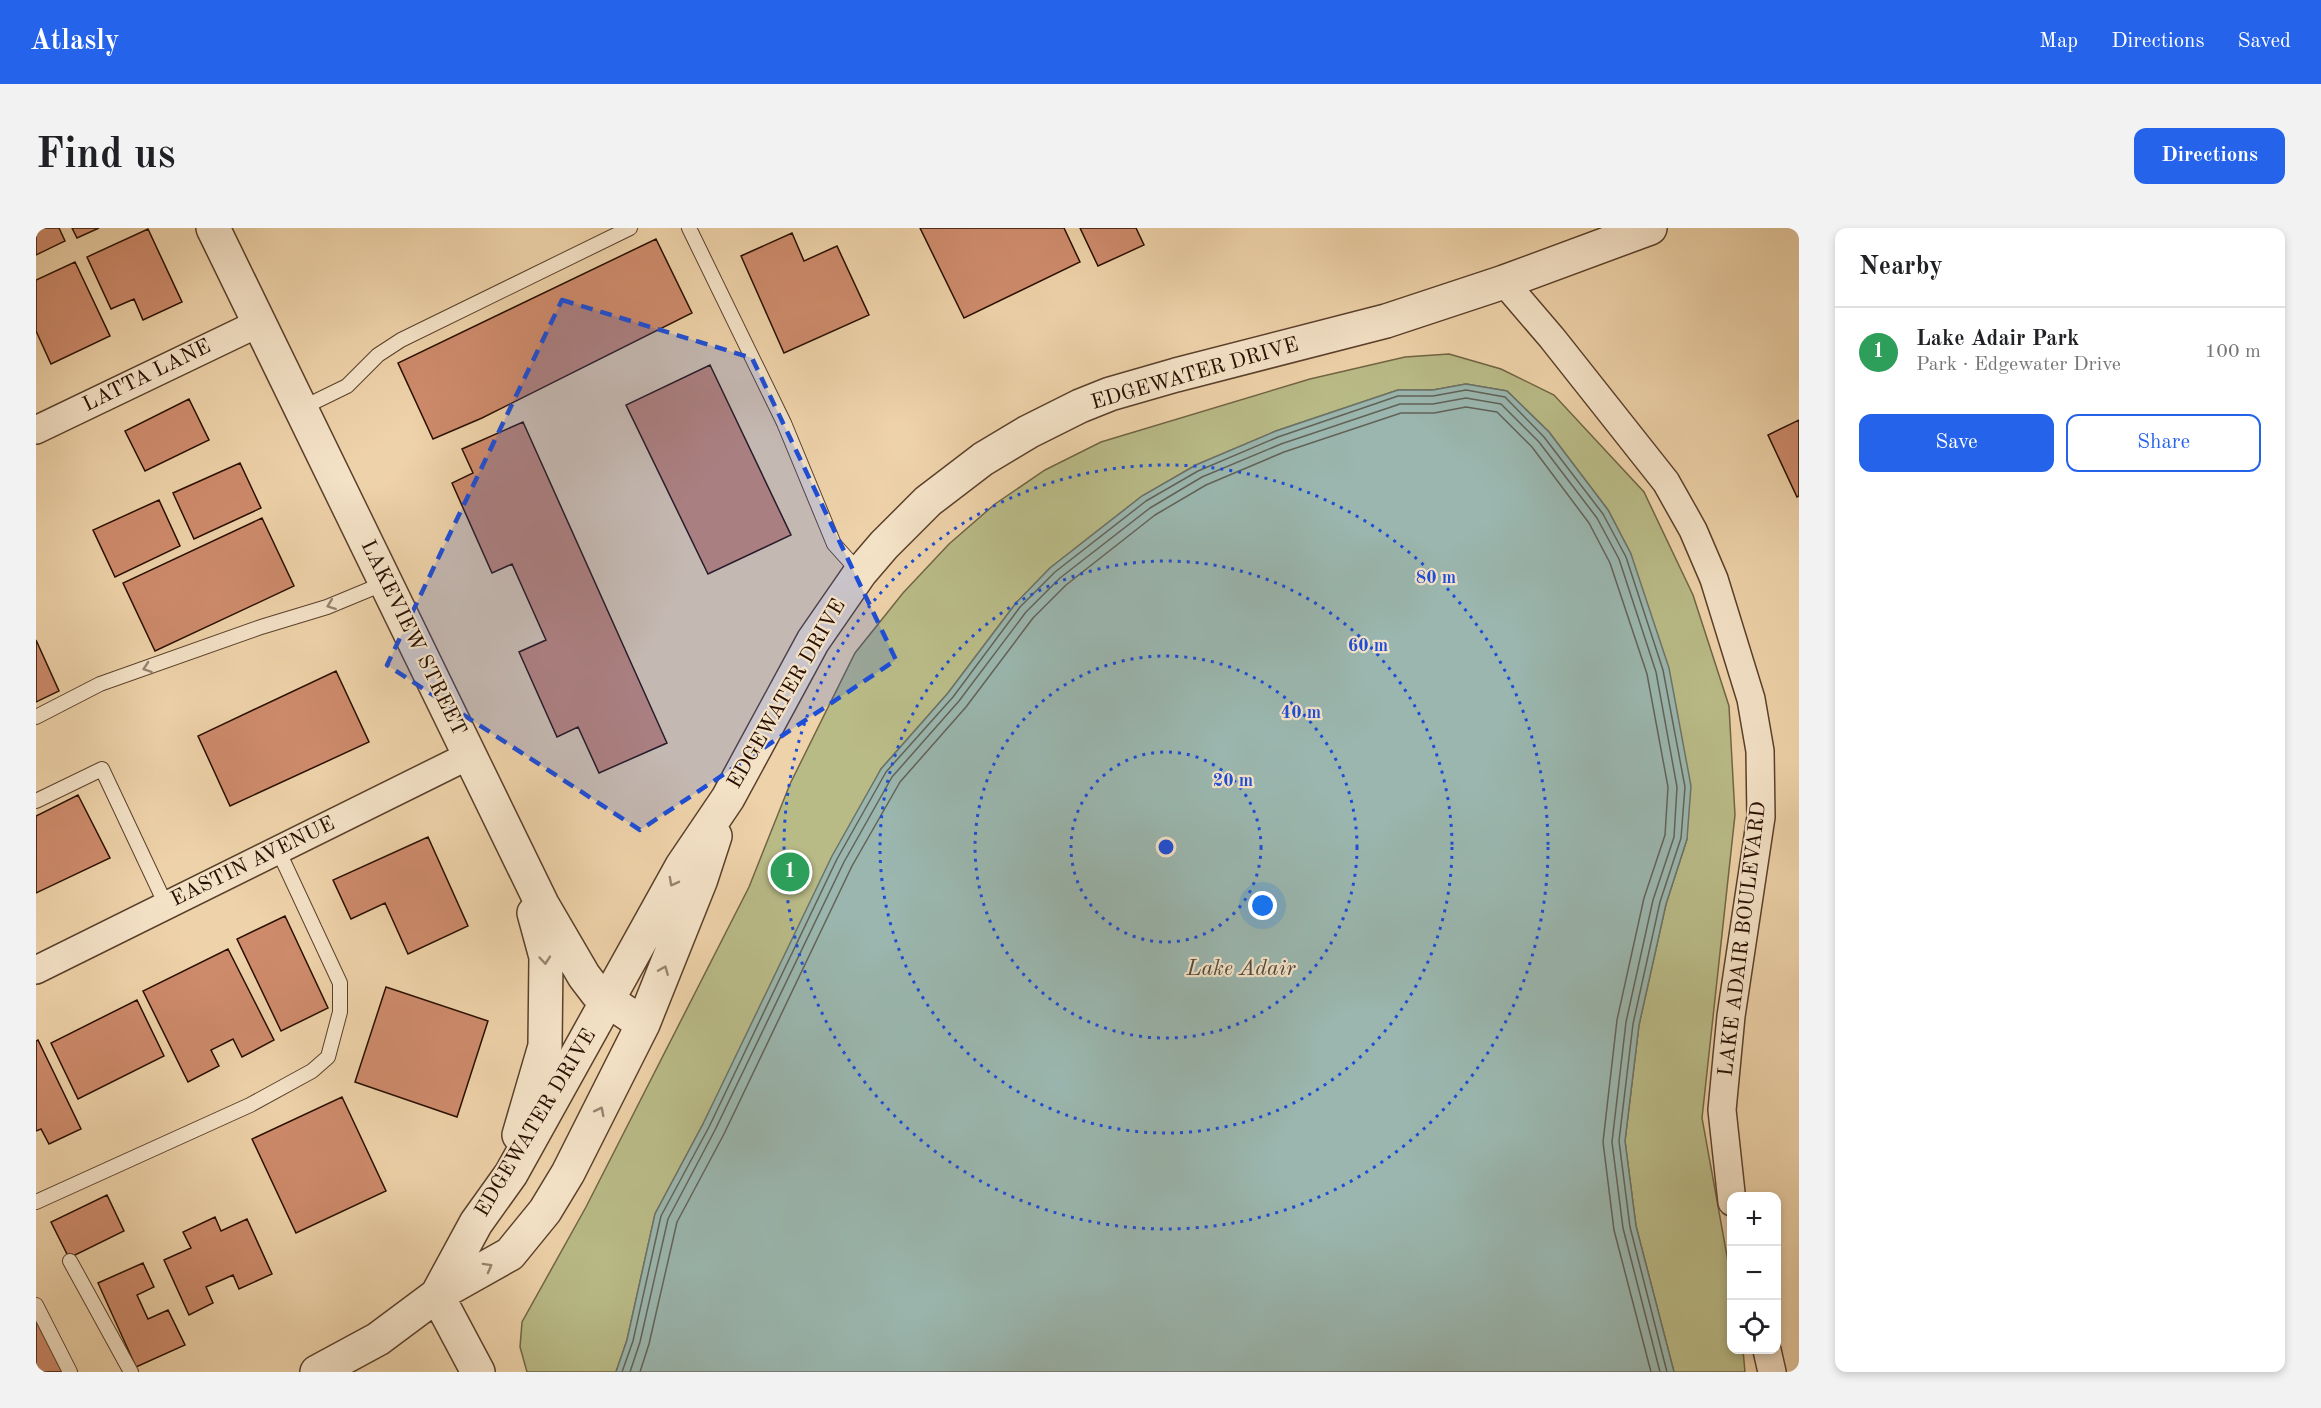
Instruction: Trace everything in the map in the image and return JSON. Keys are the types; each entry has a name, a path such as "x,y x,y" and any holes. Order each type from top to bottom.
{"street":[{"name":"LAKEVIEW STREET","path":"213,228 542,904 584,976 597,993 643,1024"},
{"name":"EDGEWATER DRIVE","path":"437,1295 476,1223 507,1180 682,866 728,798 813,641 860,573 907,522 954,480 1028,432 1080,406 1141,384 1335,335 1504,282 1650,228"},
{"name":"LAKE ADAIR BOULEVARD","path":"1504,282 1552,338 1666,482 1693,530 1714,579 1751,699 1760,751 1761,817 1731,1016 1722,1110 1730,1192"},
{"name":"LATTA LANE","path":"36,430 259,323"},
{"name":"EASTIN AVENUE","path":"36,970 470,755"},
{"name":"EDGEWATER DRIVE","path":"317,1372 378,1339 437,1295 510,1254 529,1231 568,1173 643,1024 701,879 728,798"},
{"path":"507,1180 545,1046 546,957 522,862"},
{"path":"437,1295 478,1372"},
{"path":"1768,1354 1772,1372"}],"lane":[{"path":"300,409 347,386 378,355 401,340 630,228"},
{"path":"689,228 784,423 834,544 860,573"},
{"path":"36,717 100,684 261,627 327,607 386,583"},
{"path":"36,801 102,769 166,905"},
{"path":"36,1202 250,1105 312,1071 328,1057 340,1012 340,983 278,850"},
{"path":"70,1261 131,1372"},
{"path":"36,1305 70,1372"}],"highlighted area":[{"path":"562,300 752,358 896,660 640,830 387,665"}],"green space":[{"path":"1449,354 1501,369 1554,395 1644,492 1693,595 1729,706 1735,815 1702,1118 1727,1256 1727,1354 1743,1354 1745,1372 1674,1372 1636,1226 1625,1141 1639,1025 1666,904 1687,839 1631,554 1608,510 1549,432 1507,391 1466,384 1433,390 1398,390 1276,431 1196,465 1142,496 1050,568 1016,603 948,693 881,769 703,1124 655,1214 627,1340 616,1372 527,1372 520,1347 522,1322 586,1207 749,887 790,784 855,653 903,593 949,544 995,504 1045,470 1101,442 1310,379 1405,357"}],"water":[{"name":"Lake Adair","path":"1466,384 1507,391 1549,432 1608,510 1631,554 1669,668 1691,786 1687,839 1666,904 1639,1025 1625,1141 1636,1226 1674,1372 616,1372 627,1340 655,1214 703,1124 832,856 881,769 948,693 1016,603 1050,568 1142,496 1196,465 1276,431 1398,390 1433,390"}],"building":[{"path":"36,228 59,228 65,241 36,255"},
{"path":"72,228 99,228 77,238"},
{"path":"920,228 1064,228 1080,262 964,318"},
{"path":"1080,228 1136,228 1144,245 1098,266"},
{"path":"148,229 182,302 143,320 134,299 111,309 87,257"},
{"path":"792,233 804,261 837,246 869,315 784,353 741,256"},
{"path":"656,239 692,313 482,418 433,439 398,363"},
{"path":"75,262 110,336 51,364 36,331 36,280"},
{"path":"710,365 791,535 708,574 626,405"},
{"path":"189,399 209,440 145,471 125,431"},
{"path":"1799,420 1799,496 1797,497 1768,435"},
{"path":"523,422 667,743 599,773 578,727 557,737 519,652 546,640 512,564 492,573 452,483 473,473 462,449"},
{"path":"240,463 261,508 194,539 173,493"},
{"path":"159,500 180,546 115,577 93,530"},
{"path":"262,518 294,586 155,651 123,583"},
{"path":"36,640 59,691 36,702"},
{"path":"336,671 369,742 230,806 198,736"},
{"path":"78,795 110,858 36,893 36,816"},
{"path":"428,837 468,926 408,954 385,903 351,919 333,880"},
{"path":"285,916 328,1008 281,1031 237,939"},
{"path":"228,949 274,1040 242,1057 233,1039 211,1050 219,1066 188,1082 143,991"},
{"path":"386,987 488,1021 457,1117 355,1082"},
{"path":"137,1000 164,1056 78,1099 51,1043"},
{"path":"38,1040 81,1129 49,1144 41,1129 36,1131 36,1041"},
{"path":"342,1097 386,1191 296,1233 252,1139"},
{"path":"107,1195 124,1231 69,1258 51,1222"},
{"path":"215,1217 221,1231 247,1219 272,1274 239,1289 233,1275 206,1287 213,1303 189,1315 164,1260 191,1248 183,1232"},
{"path":"143,1263 154,1287 137,1295 148,1319 168,1310 185,1345 136,1367 98,1283"},
{"path":"36,1319 63,1372 36,1372"}],"place":[{"name":"Lake Adair Park","path":"790,872"}]}
